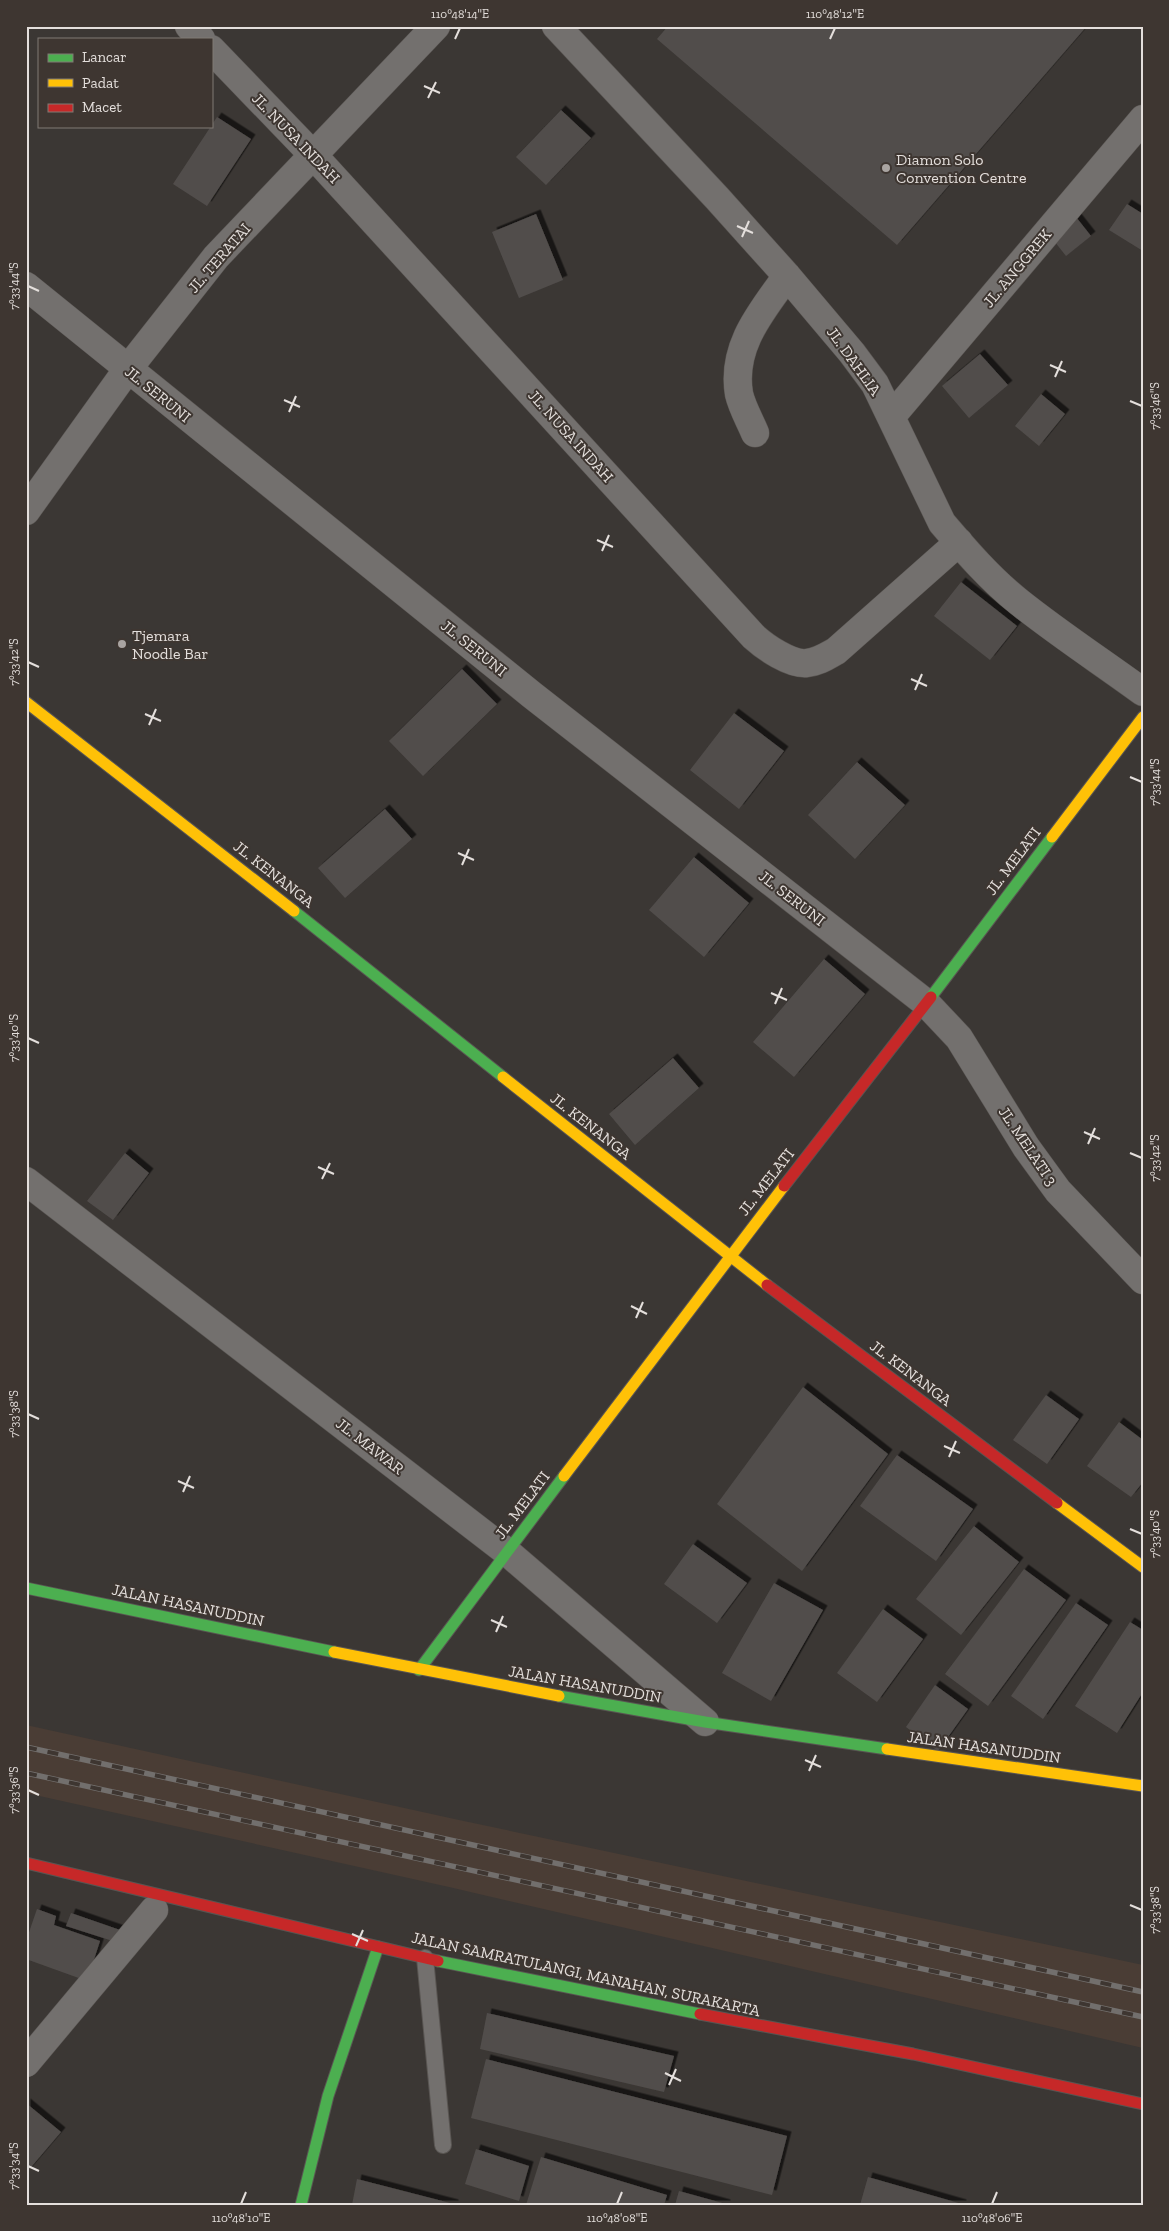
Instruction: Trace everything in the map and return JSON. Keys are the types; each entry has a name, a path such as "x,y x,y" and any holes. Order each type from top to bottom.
{"street":[{"path":"189,26 200,38"},
{"name":"JL. TERATAI","path":"26,511 127,370 216,257 436,26"},
{"name":"JL. DAHLIA","path":"556,26 644,118 788,276 852,353 875,384 942,523 984,571 1019,602 1143,692"},
{"name":"JL. NUSA INDAH","path":"212,51 314,156 765,647 787,659 805,664 823,659 836,651 959,542"},
{"name":"JL. ANGGREK","path":"892,417 1143,119"},
{"path":"755,433 739,394 740,355 746,336 758,316 788,276"},
{"name":"JL. SERUNI","path":"26,286 127,370 532,695 926,1003"},
{"name":"JL. KENANGA","path":"26,702 319,930 729,1256 1143,1567"},
{"name":"JL. MELATI","path":"419,1670 729,1256 926,1003 1143,717"},
{"name":"JL. MELATI 3","path":"926,1003 958,1038 1026,1147 1058,1191 1143,1280"},
{"name":"JL. MAWAR","path":"26,1181 507,1552 705,1722"},
{"name":"JALAN HASANUDDIN","path":"26,1588 419,1670 705,1722 1143,1786"},
{"name":"JALAN SAMRATULANGI, MANAHAN, SURAKARTA","path":"26,1863 425,1958 776,2030 913,2054 1143,2104"},
{"path":"26,2063 154,1910"},
{"path":"301,2205 328,2096 378,1947"}],"lane":[{"path":"425,1958 443,2145"}],"shaded area":[{"path":"26,1725 459,1820 1143,1965 1143,2048 449,1887 26,1793"}],"building":[{"name":"Diamon Solo Convention Centre","path":"668,26 1087,26 897,245 657,39"},
{"path":"561,110 591,138 546,185 516,157"},
{"path":"217,117 251,139 207,206 173,184 210,128 212,128"},
{"path":"1127,204 1143,214 1143,251 1109,230"},
{"path":"536,214 563,280 519,298 492,232"},
{"path":"1076,217 1091,236 1066,256 1051,237"},
{"path":"980,354 1008,385 969,418 942,386"},
{"path":"1041,394 1065,414 1039,446 1015,426"},
{"path":"961,582 1017,626 990,660 934,616"},
{"path":"462,669 497,704 423,776 389,741"},
{"path":"734,713 784,751 739,809 690,770"},
{"path":"857,762 905,805 855,859 808,815"},
{"path":"385,809 412,839 345,898 318,868"},
{"path":"694,857 749,903 704,957 649,910"},
{"path":"824,959 865,994 794,1077 753,1042"},
{"path":"673,1058 699,1088 635,1145 609,1114"},
{"path":"125,1153 149,1173 113,1220 87,1201"},
{"path":"803,1387 888,1454 802,1571 717,1504"},
{"path":"1046,1395 1079,1419 1047,1464 1013,1440"},
{"path":"1119,1422 1143,1440 1143,1482 1131,1497 1087,1466"},
{"path":"897,1455 973,1509 936,1561 860,1506"},
{"path":"974,1526 1019,1562 961,1635 916,1599"},
{"path":"693,1544 747,1583 717,1623 664,1584"},
{"path":"1024,1569 1066,1600 988,1706 945,1674"},
{"path":"774,1583 823,1610 771,1701 722,1673"},
{"path":"1076,1603 1108,1625 1043,1719 1011,1696"},
{"path":"883,1609 923,1639 877,1702 837,1673"},
{"path":"1130,1622 1143,1630 1143,1692 1117,1733 1075,1706"},
{"path":"935,1685 968,1709 938,1751 906,1727"},
{"path":"37,1909 56,1916 54,1925 100,1941 87,1981 26,1959 26,1941"},
{"path":"71,1913 123,1931 119,1943 66,1926"},
{"path":"487,2013 674,2056 664,2092 480,2049"},
{"path":"486,2059 787,2136 772,2195 471,2118"},
{"path":"26,2103 61,2132 26,2173"},
{"path":"476,2149 529,2166 519,2201 465,2184"},
{"path":"541,2157 667,2195 664,2205 526,2205"},
{"path":"868,2177 962,2204 962,2205 860,2205"},
{"path":"357,2179 454,2204 454,2205 352,2205"},
{"path":"679,2191 726,2204 726,2205 675,2205"}],"railway":[{"path":"26,1747 1143,1992"},
{"path":"26,1773 1143,2017"}],"traffic: fast":[{"path":"931,997 1052,837"},
{"path":"294,911 503,1077"},
{"path":"419,1670 564,1476"},
{"path":"26,1588 334,1652"},
{"path":"559,1696 705,1722 887,1749"},
{"path":"301,2205 328,2096 378,1947"},
{"path":"438,1961 700,2014"}],"traffic: slow":[{"path":"26,702 294,911"},
{"path":"1052,837 1143,717"},
{"path":"503,1077 767,1285"},
{"path":"564,1476 784,1186"},
{"path":"1057,1503 1143,1567"},
{"path":"334,1652 559,1696"},
{"path":"887,1749 1143,1786"}],"traffic: jam":[{"path":"784,1186 931,997"},
{"path":"767,1285 1057,1503"},
{"path":"26,1863 438,1961"},
{"path":"700,2014 913,2054 1143,2104"}],"place":[{"name":"Diamon Solo Convention Centre","path":"886,168"},
{"name":"Tjemara Noodle Bar","path":"122,644"}]}
